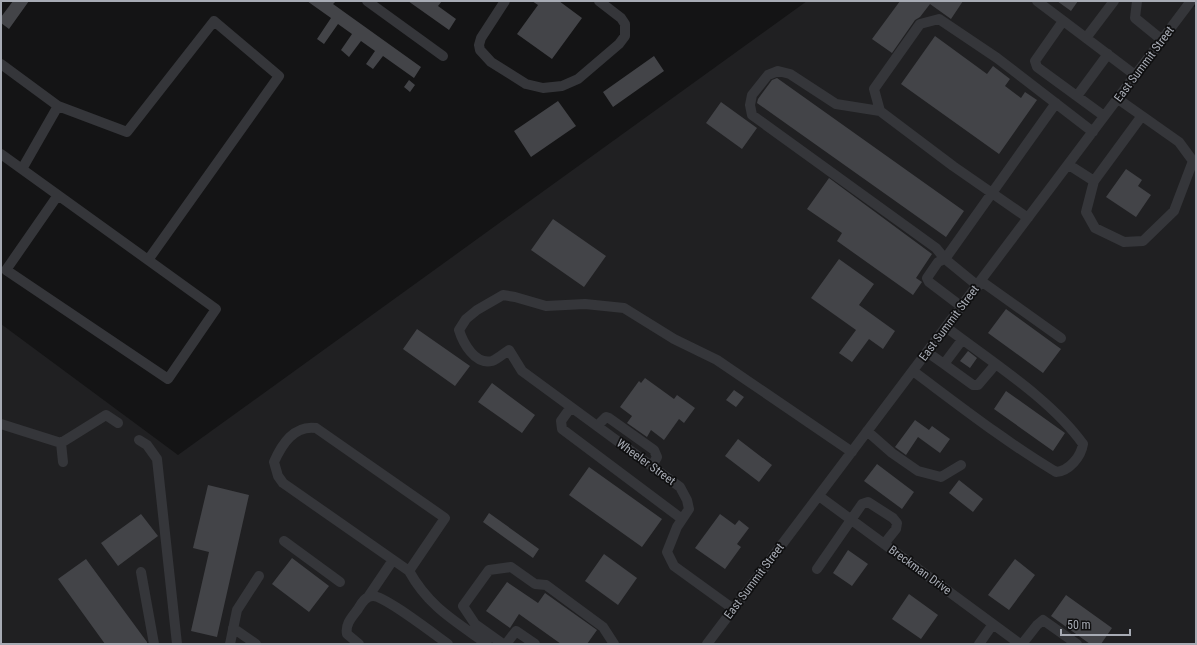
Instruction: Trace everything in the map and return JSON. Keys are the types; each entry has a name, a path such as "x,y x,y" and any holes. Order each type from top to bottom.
{"street":[{"path":"367,1 443,56"},
{"path":"502,5 481,38 479,45 480,50 492,62 526,84 543,88 562,86 578,78 619,44 625,36 625,24 621,18 599,1"},
{"path":"1037,1 1135,75"},
{"path":"1086,38 1114,1"},
{"path":"1137,1 1135,18 1162,40"},
{"name":"East Summit Street","path":"707,644 732,608 962,307 1191,1"},
{"path":"880,111 874,89 920,24 939,19 1056,103 1093,132"},
{"path":"1,64 58,106 127,132 214,21 279,76 148,260"},
{"path":"1064,21 1035,61 1037,67 1104,116"},
{"path":"1077,96 1108,54"},
{"path":"1028,218 880,111 836,104 790,74 778,71 768,75 752,95 750,105 752,115 936,248 945,259 1061,338"},
{"path":"1118,99 1141,117 1179,142 1193,155 1193,161 1174,211 1143,240 1124,242 1095,228 1086,212 1094,181 1141,117"},
{"path":"962,307 929,282 928,278 938,262 945,259 1056,103"},
{"path":"22,169 58,106"},
{"path":"1,154 216,309 168,379 6,270 58,196"},
{"path":"1069,165 1094,181"},
{"name":"Wheeler Street","path":"732,608 674,566 667,552 688,509 687,500 680,487 522,371 509,350 492,361 482,360 471,352 462,340 459,330 466,319 477,310 503,295 546,306 585,304 624,308 674,339 717,360 784,404 852,452"},
{"path":"913,371 1036,461 1056,472 1068,469 1082,450 1083,444 1058,414 946,327"},
{"path":"944,364 962,340"},
{"path":"927,352 973,385 978,385 995,365"},
{"path":"571,407 561,421 562,429 682,520"},
{"path":"1,424 60,443 106,415 118,423"},
{"path":"597,426 602,419 606,417 609,418 654,450 657,457 652,466"},
{"path":"409,571 445,518 316,428 307,427 290,436 274,462 278,476 283,483 409,571 419,589 436,608 487,644"},
{"path":"868,431 892,453 918,471 942,477 961,465"},
{"path":"139,440 152,451 158,465 177,644"},
{"path":"60,443 63,462"},
{"name":"Breckman Drive","path":"819,496 1021,644"},
{"path":"817,569 862,504 868,502 893,518 897,523 896,529 884,544"},
{"path":"284,541 340,582"},
{"path":"359,644 347,634 347,625 392,560"},
{"path":"535,644 516,631 504,644 475,624 463,606 489,570 511,567 535,584 546,585 603,627 614,644"},
{"path":"141,572 154,644"},
{"path":"230,644 237,610 259,576"},
{"path":"368,596 378,597 448,644"},
{"path":"1021,644 1037,624 1043,620 1077,644"},
{"path":"979,644 993,624"},
{"path":"233,628 256,644"}],"shaded area":[{"path":"807,1 1187,1 1196,8 1196,644 1,644 1,324 178,455"}],"building":[{"path":"13,1 29,1 9,29 1,23 1,17"},
{"path":"307,1 336,1 333,4 421,67 414,78 383,56 373,69 366,64 375,51 361,41 349,57 341,50 352,34 338,24 324,44 317,39 331,18"},
{"path":"408,1 442,1 438,6 456,19 449,30"},
{"path":"532,1 559,1 582,18 552,59 517,34 538,5"},
{"path":"900,1 963,1 951,19 930,4 920,17 915,20 892,53 872,39"},
{"path":"1057,1 1078,1 1071,11"},
{"path":"935,36 987,74 993,66 1010,79 1005,86 1021,98 1025,92 1037,100 999,154 901,84"},
{"path":"654,56 664,71 613,107 603,92"},
{"path":"777,78 964,211 946,237 757,103 758,99 772,80"},
{"path":"409,80 415,85 410,92 404,87"},
{"path":"558,101 576,126 531,157 514,131"},
{"path":"721,102 757,128 742,149 706,123"},
{"path":"1126,169 1142,180 1138,186 1151,195 1136,217 1106,197"},
{"path":"829,178 932,254 916,278 922,282 913,295 837,241 842,233 807,209"},
{"path":"553,219 606,256 584,287 531,250"},
{"path":"839,259 874,284 859,305 895,331 883,349 869,339 852,362 839,353 856,330 811,298"},
{"path":"1006,309 1061,349 1043,373 988,333"},
{"path":"417,329 470,366 455,386 403,349"},
{"path":"968,351 977,358 970,368 960,361"},
{"path":"645,378 674,399 677,395 695,408 684,423 679,419 664,440 651,430 647,437 627,423 632,416 620,407 639,381 641,383"},
{"path":"492,383 535,415 522,433 478,402"},
{"path":"734,390 744,397 736,407 726,400"},
{"path":"1006,391 1065,433 1053,451 994,409"},
{"path":"915,420 929,430 932,426 950,439 940,453 918,437 906,455 895,447"},
{"path":"738,439 772,465 759,482 725,456"},
{"path":"877,464 914,492 902,509 864,481"},
{"path":"589,467 662,519 642,547 569,495"},
{"path":"959,480 983,499 973,512 949,493"},
{"path":"208,485 249,495 217,637 191,631 209,552 193,548"},
{"path":"489,513 539,549 533,558 483,522"},
{"path":"141,514 158,536 118,566 101,543"},
{"path":"720,514 735,525 739,520 749,528 737,544 741,547 725,569 695,548"},
{"path":"848,550 868,564 852,586 833,573"},
{"path":"604,554 637,578 618,605 585,581"},
{"path":"292,558 329,586 309,612 272,584"},
{"path":"86,559 147,644 105,644 58,579"},
{"path":"1015,559 1035,575 1009,610 988,595"},
{"path":"507,582 538,603 545,593 597,630 587,644 561,644 519,614 510,628 486,611"},
{"path":"909,594 938,615 921,639 892,619"},
{"path":"1066,595 1112,628 1101,644 1090,644 1051,616"}]}
